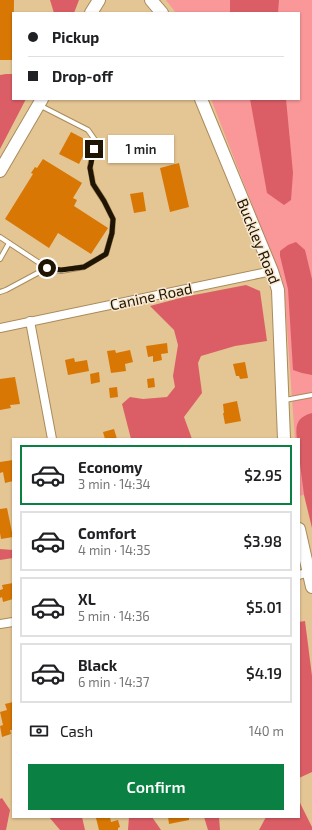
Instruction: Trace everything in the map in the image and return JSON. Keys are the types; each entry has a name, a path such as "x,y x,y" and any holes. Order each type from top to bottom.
{"street":[{"path":"92,12 99,0"},
{"path":"151,0 161,12"},
{"name":"Buckley Road","path":"201,100 272,271 278,290 284,438"},
{"path":"0,171 40,102"},
{"name":"Canine Road","path":"0,328 272,271"},
{"path":"30,321 52,438"},
{"path":"300,537 304,574 312,587"},
{"path":"0,624 12,622"}],"lane":[{"path":"0,237 47,268 61,270 84,267 106,254 112,233 113,219 93,184 90,168 95,140 88,130 40,102"},
{"path":"0,259 9,243"},
{"path":"0,292 47,268"},
{"path":"282,400 312,395"}],"shaded area":[{"path":"50,0 79,0 74,12 54,12"},
{"path":"166,0 312,0 312,493 300,496 300,438 295,438 284,287 211,100 300,100 300,12 175,12"},
{"path":"230,0 279,0 278,12 230,12"},
{"path":"12,74 12,100 25,100 0,149 0,75"},
{"path":"250,100 286,100 293,173 291,200 284,205 267,193"},
{"path":"296,242 305,250 312,279 312,375 293,370 288,289 280,251 288,245"},
{"path":"246,285 260,291 267,341 235,346 201,356 198,363 202,393 184,417 192,438 131,438 122,404 130,397 143,399 167,397 175,387 173,376 178,345 174,330 150,306 184,297"},
{"path":"312,413 312,528 304,495 300,464 300,438 297,438 296,430 300,419"},
{"path":"0,549 12,550 12,558 0,560"},
{"path":"305,621 312,676 312,772 300,778 300,622"},
{"path":"2,798 10,810 6,830 0,830 0,799"},
{"path":"300,802 312,827 312,830 259,830 265,818 300,818"},
{"path":"50,818 82,818 85,830 60,830"},
{"path":"129,818 153,818 161,830 128,830"},
{"path":"204,818 219,818 220,830 208,830"}],"building":[{"path":"0,0 14,0 14,12 12,12 12,60 0,60"},
{"path":"71,132 90,142 79,164 59,154"},
{"path":"43,159 82,183 73,198 77,200 74,206 108,228 91,254 58,233 49,248 5,219 33,174 31,173 35,167 37,168"},
{"path":"179,163 189,207 170,212 160,168"},
{"path":"143,192 146,211 134,213 130,194"},
{"path":"167,343 168,353 161,354 162,360 153,362 153,356 148,357 146,346"},
{"path":"115,350 116,353 130,350 133,362 125,364 126,371 111,373 107,351"},
{"path":"74,358 75,362 87,360 89,371 68,375 65,360"},
{"path":"245,362 248,378 240,379 239,376 236,376 233,364"},
{"path":"99,372 100,382 91,384 90,374"},
{"path":"15,377 20,404 10,405 11,408 0,410 0,379"},
{"path":"154,378 155,387 148,388 147,379"},
{"path":"117,387 118,397 110,398 109,388"},
{"path":"237,401 241,421 225,424 223,404"},
{"path":"114,429 117,438 105,438 103,432"},
{"path":"12,460 12,481 5,483 3,472 0,473 0,462"},
{"path":"7,508 12,537 1,539 0,509"},
{"path":"12,583 12,599 3,602 2,597 0,598 0,590 3,589 2,585"},
{"path":"12,702 12,730 10,730 11,734 2,737 0,726 3,725 0,712 7,710 5,704"},
{"path":"96,818 110,818 111,822 118,820 120,827 118,830 99,830"},
{"path":"168,818 189,818 189,820 169,824"}],"route":[{"path":"47,268 61,270 84,267 106,254 112,233 113,219 93,184 90,168 94,149"}]}
